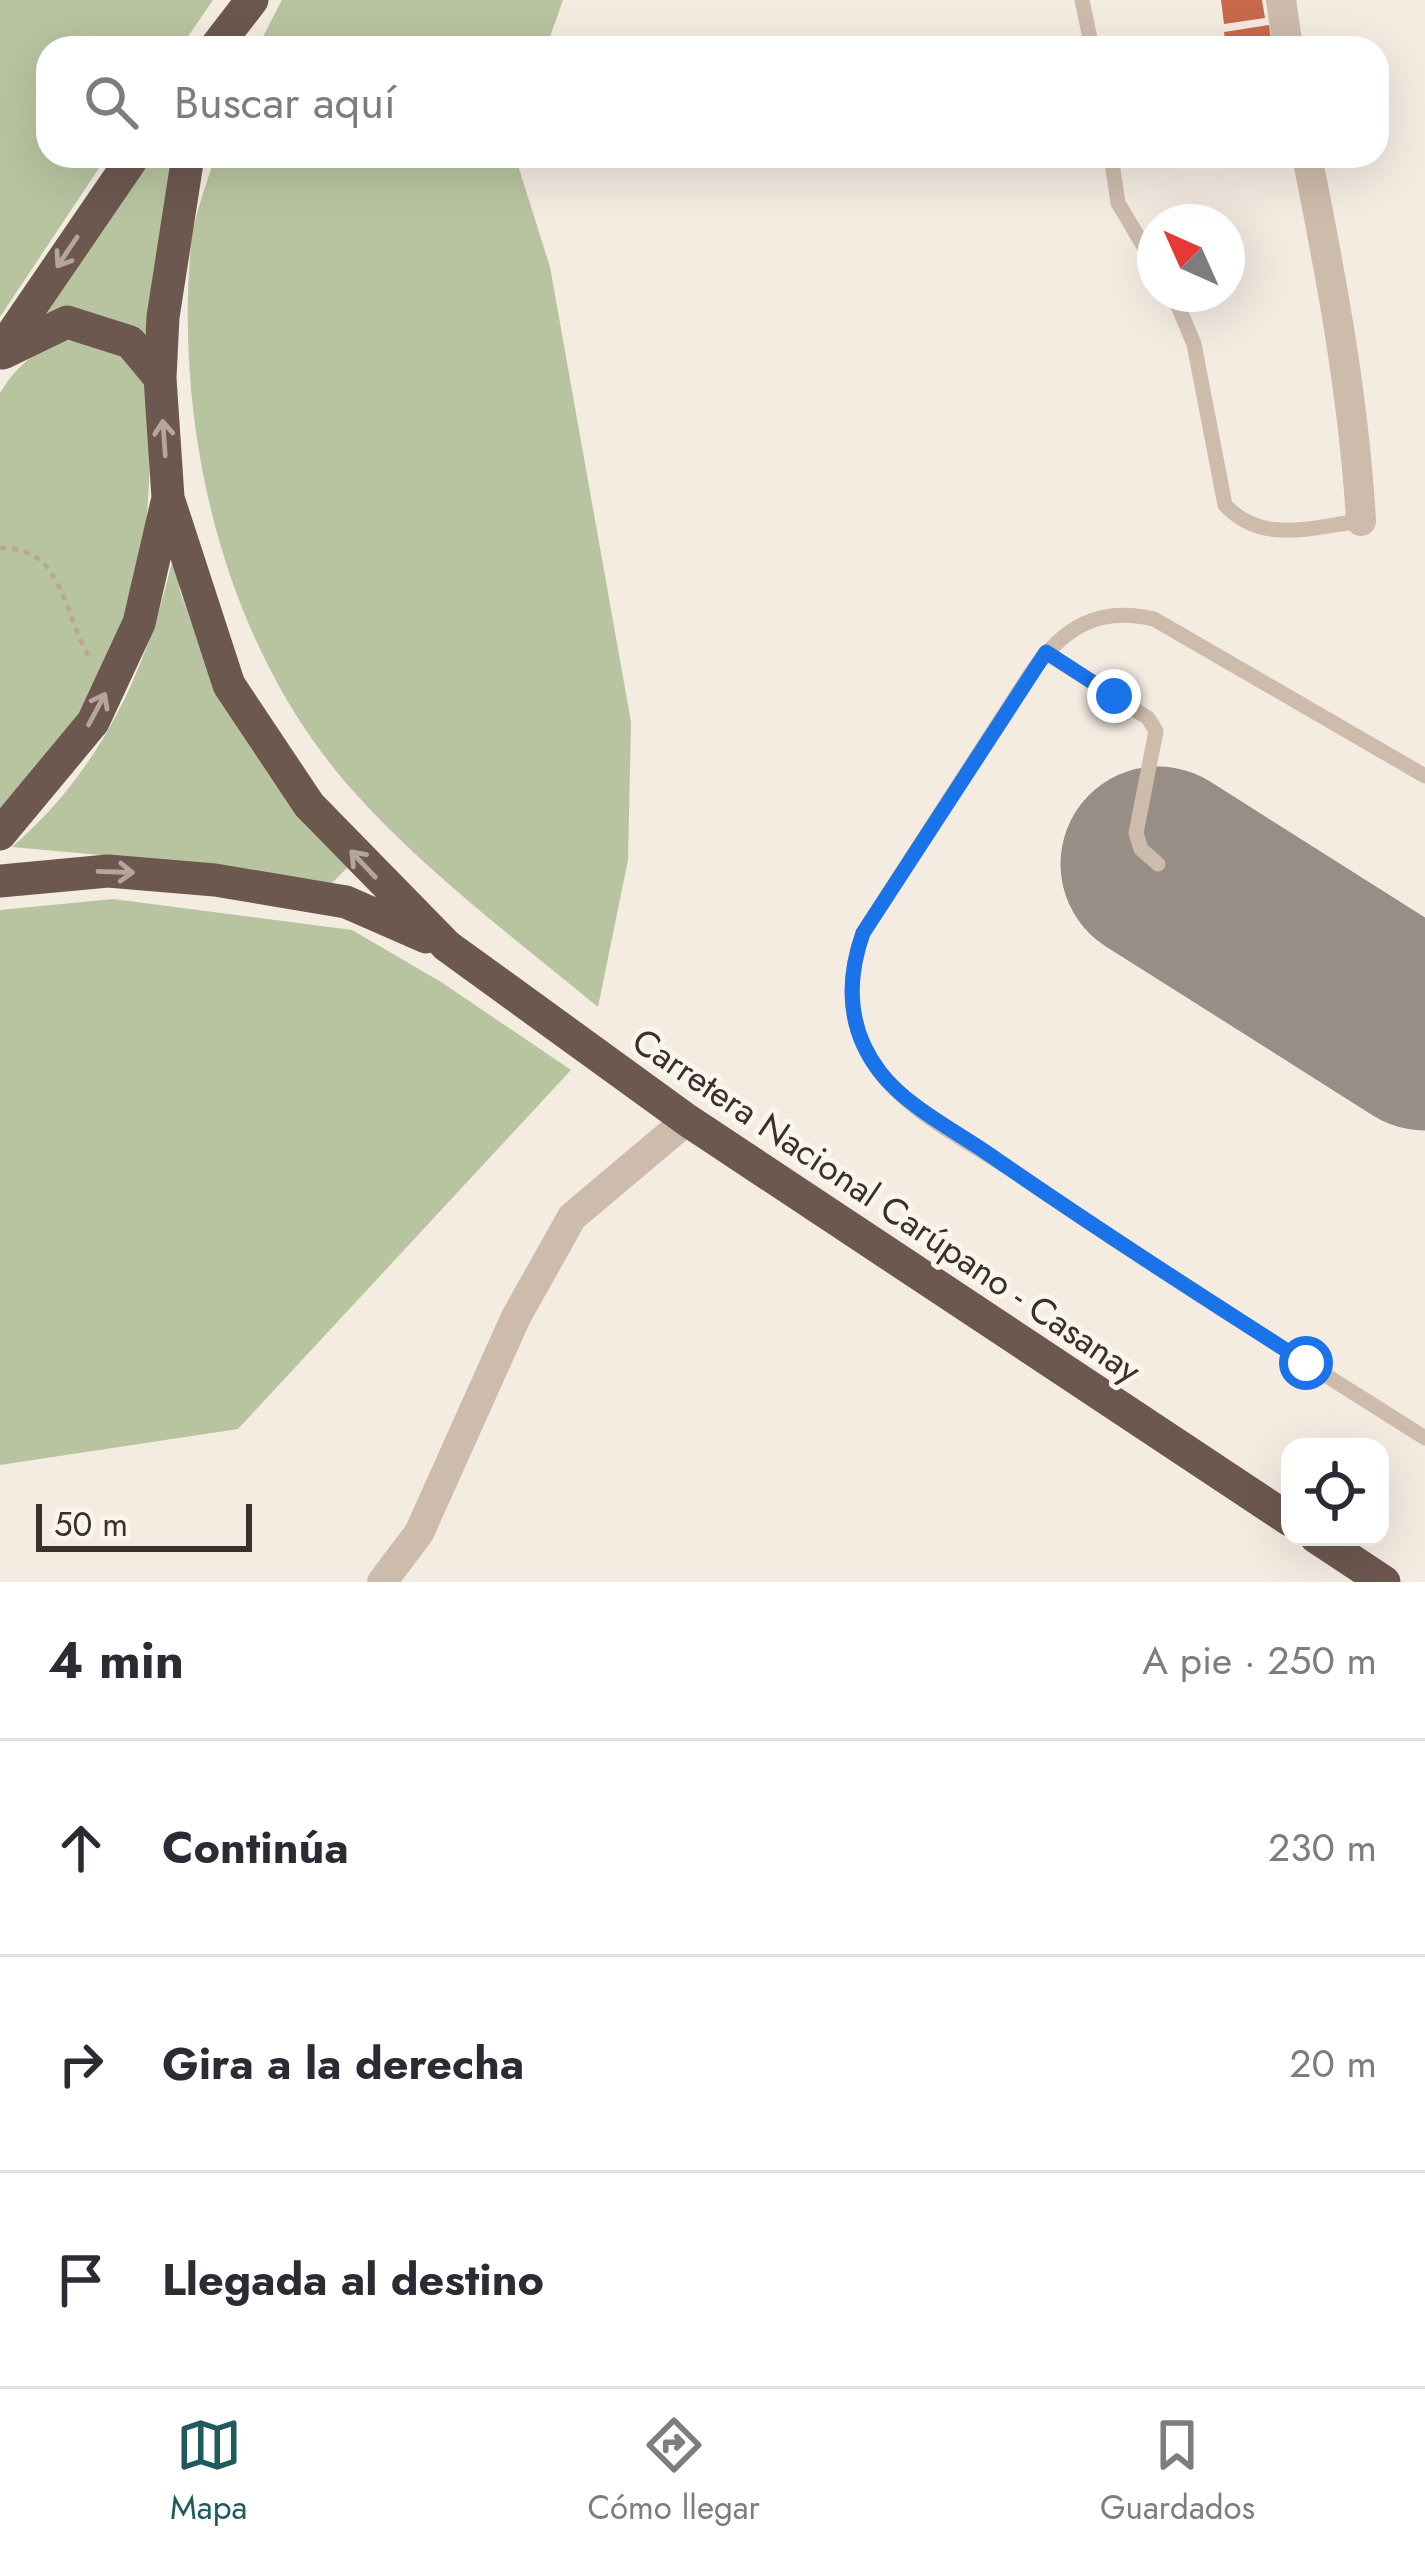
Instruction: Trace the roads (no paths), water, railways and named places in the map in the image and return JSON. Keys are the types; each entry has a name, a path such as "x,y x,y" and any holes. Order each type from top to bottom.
{"highway":[{"path":"224,36 251,1"},
{"path":"234,36 251,1"},
{"path":"0,353 126,168"},
{"path":"0,834 92,722 139,622 168,498 160,378 165,296 186,168"},
{"path":"0,353 67,322 130,342 160,378"},
{"name":"Carretera Nacional Carúpano - Casanay","path":"168,498 229,685 309,805 447,946 687,1120 1281,1514"},
{"name":"Carretera Nacional Carúpano - Casanay","path":"0,881 107,871 215,880 346,902 447,946"},
{"path":"1330,1546 1384,1582"}],"street":[{"path":"1281,0 1286,36"},
{"path":"1309,168 1337,321 1360,521"},
{"path":"382,1582 419,1533 516,1317 572,1217 687,1120"}],"lane":[{"path":"1082,0 1089,36"},
{"path":"1113,168 1118,203 1137,235"},
{"path":"1181,312 1194,344 1225,505 1242,521 1273,532 1360,521"},
{"path":"1425,776 1154,619 1119,611 1086,621 1046,652 863,933 849,973 853,1019 879,1071 911,1101 1109,1237 1425,1438"},
{"path":"1046,652 1148,718 1156,730 1136,833 1142,850 1158,864"}]}
